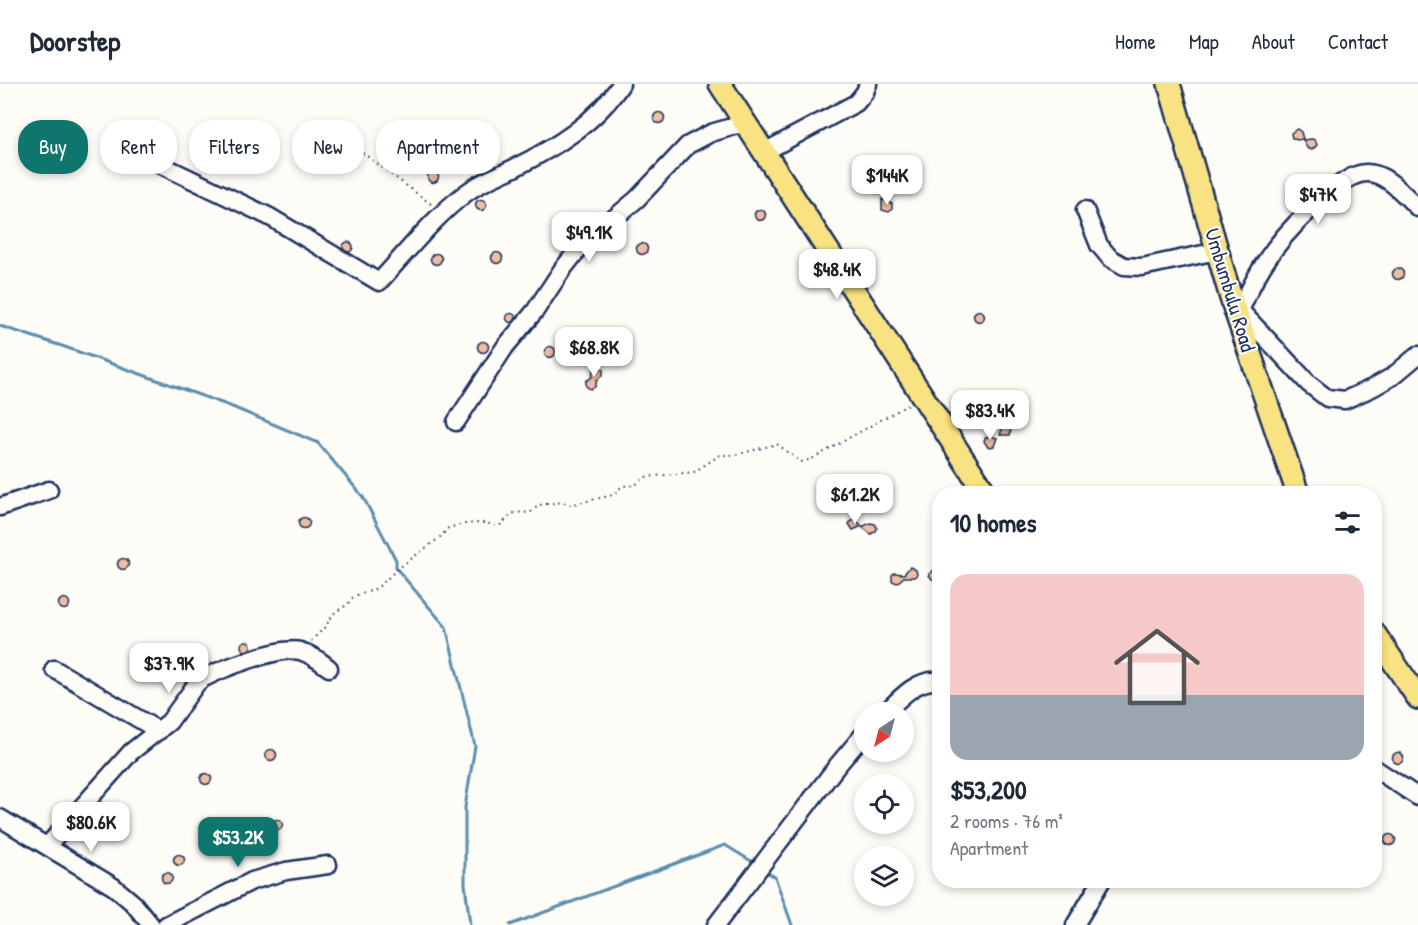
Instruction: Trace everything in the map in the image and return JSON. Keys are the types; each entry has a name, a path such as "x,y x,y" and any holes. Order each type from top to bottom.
{"main road":[{"path":"720,84 981,486"},
{"name":"Umbumbulu Road","path":"1169,84 1217,251 1295,486"},
{"path":"1382,652 1418,698"}],"street":[{"path":"177,173 270,217 380,282 443,213 466,192 536,157 581,127 607,103 621,84"},
{"path":"764,152 856,103 868,84"},
{"path":"456,422 505,347 535,311 581,246 637,199 688,145 711,133 746,123"},
{"path":"1418,208 1382,177 1367,173 1353,177 1336,187 1291,227 1237,307 1309,384 1327,398 1345,400 1372,388 1393,376 1418,355"},
{"path":"1085,210 1099,245 1110,258 1124,266 1142,267 1217,251"},
{"path":"0,507 49,490"},
{"path":"47,846 131,752 169,722 202,679 277,652 300,651 329,668"},
{"path":"54,669 159,731"},
{"path":"897,702 917,685 932,680"},
{"path":"716,925 854,746"},
{"path":"1382,773 1418,797"},
{"path":"0,819 114,887 133,903 151,925"},
{"path":"166,925 264,876 328,864"},
{"path":"1075,925 1097,888"}],"path":[{"path":"364,154 443,213"},
{"path":"300,651 325,627 335,612 347,605 354,596 373,590 382,584 395,571 429,547 450,527 471,522 499,526 511,513 530,513 539,505 563,502 570,505 613,495 622,486 635,485 646,477 694,472 720,455 735,455 777,444 801,462 812,459 923,397"}],"building":[{"path":"659,112 665,118 659,124 653,118"},
{"path":"1297,129 1301,132 1303,139 1292,138 1291,133"},
{"path":"1312,139 1317,145 1312,150 1307,148 1303,140"},
{"path":"428,174 438,174 437,181 433,183 429,181"},
{"path":"878,182 884,188 878,194 872,188"},
{"path":"481,199 487,205 481,211 475,205"},
{"path":"882,199 892,204 889,212 882,210"},
{"path":"760,209 766,215 760,221 754,215"},
{"path":"348,242 352,243 352,251 348,252 344,251 343,247 344,243"},
{"path":"642,243 648,249 642,255 636,249"},
{"path":"497,252 503,258 497,264 491,258"},
{"path":"436,253 442,259 436,265 430,259"},
{"path":"1398,268 1404,274 1398,280 1392,274"},
{"path":"979,310 985,316 979,322 973,316"},
{"path":"511,313 516,318 511,323 506,318"},
{"path":"483,341 489,347 483,353 477,347"},
{"path":"550,346 556,352 550,358 544,352"},
{"path":"597,367 603,370 603,375 597,380 595,387 590,389 586,386 586,381 592,377 593,370"},
{"path":"1003,426 1011,428 1010,435 1000,435"},
{"path":"990,436 997,438 994,446 990,447 984,441"},
{"path":"304,517 310,523 304,529 298,523"},
{"path":"855,519 862,526 853,530 849,524"},
{"path":"870,523 875,524 877,528 871,534 862,527"},
{"path":"123,558 129,564 123,570 117,564"},
{"path":"910,567 916,570 915,577 904,577 897,583 892,581 894,573 904,574"},
{"path":"64,598 70,604 64,610 58,604"},
{"path":"246,641 250,642 250,650 246,651 242,650 241,646 242,642"},
{"path":"157,667 163,673 157,679 151,673"},
{"path":"271,749 277,755 271,761 265,755"},
{"path":"1398,752 1404,758 1398,764 1392,758"},
{"path":"206,773 212,779 206,785 200,779"},
{"path":"277,819 283,825 277,831 271,825"},
{"path":"1390,834 1396,840 1390,846 1384,840"},
{"path":"179,854 185,860 179,866 173,860"},
{"path":"167,872 173,878 167,884 161,878"}],"waterway":[{"path":"0,326 230,406 318,443 363,497 396,560 396,568 446,627 475,746 465,807 465,884 470,925"},
{"path":"510,925 725,845 756,864"},
{"path":"765,871 775,877 792,925"}]}
